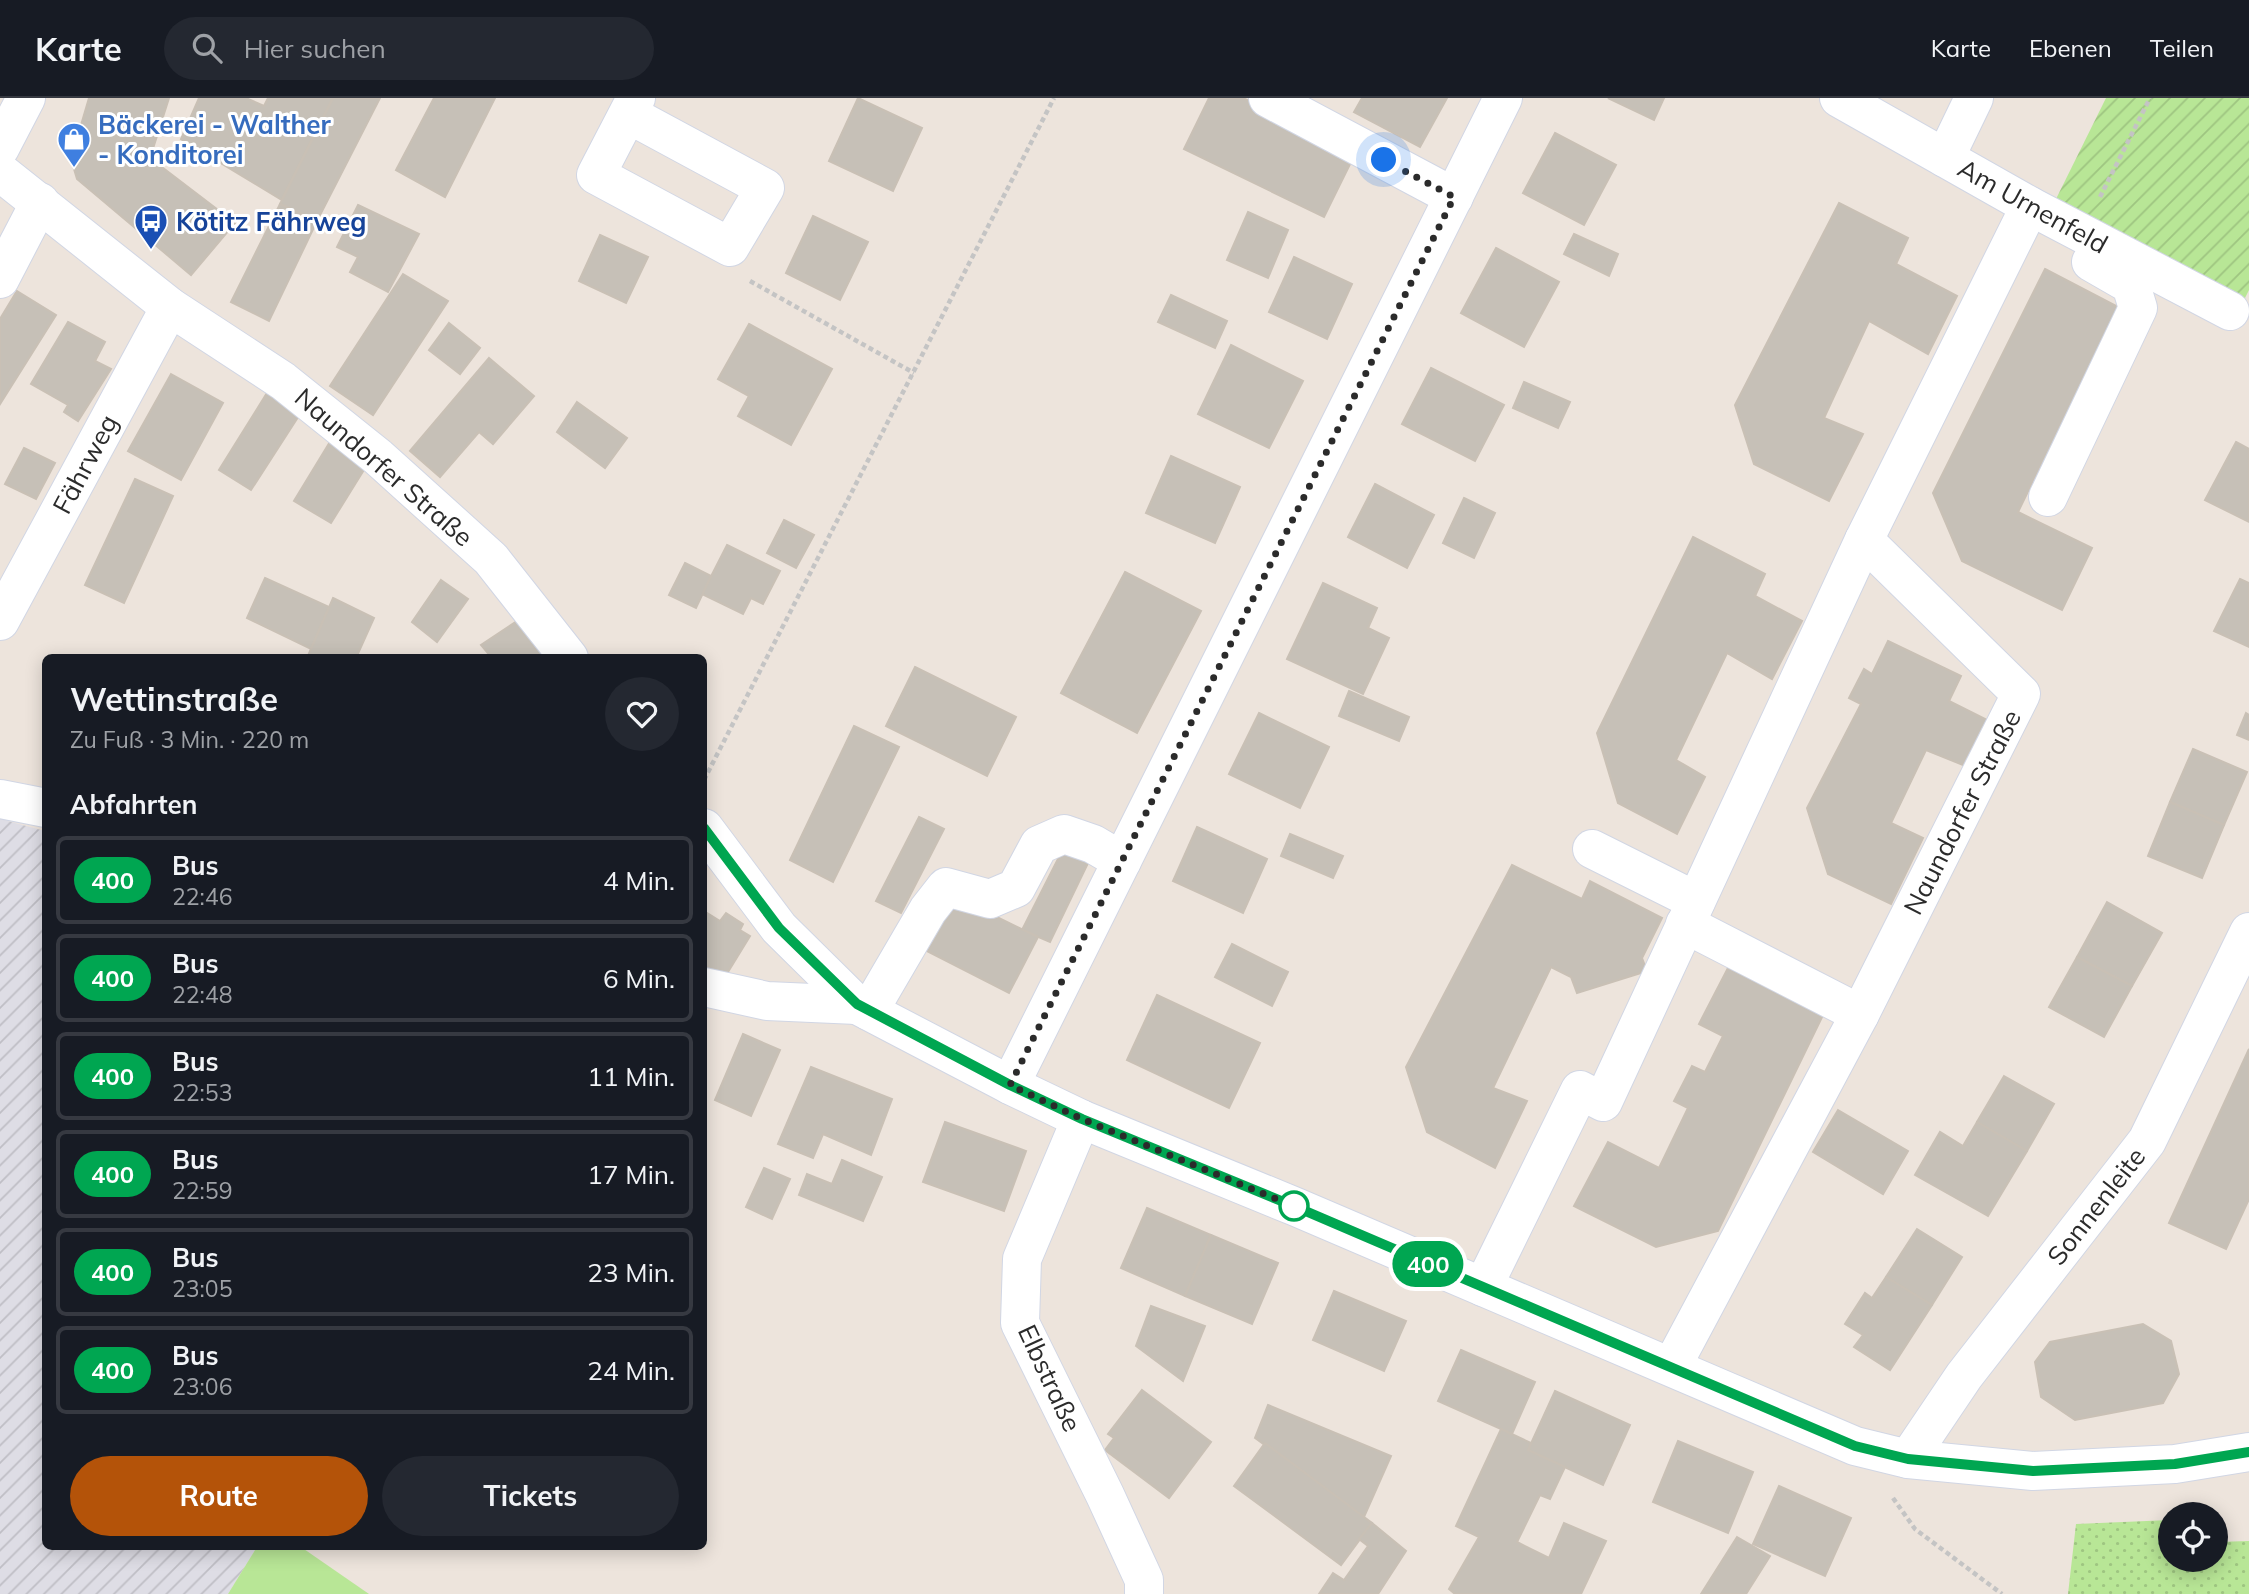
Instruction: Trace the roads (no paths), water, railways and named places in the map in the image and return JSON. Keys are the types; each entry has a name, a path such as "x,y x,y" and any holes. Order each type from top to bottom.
{"street":[{"path":"0,148 26,98"},
{"path":"1268,98 1454,197"},
{"path":"1010,1085 1503,98"},
{"name":"Am Urnenfeld","path":"1839,98 1945,158 2026,215 2230,311"},
{"path":"1945,158 1975,98"},
{"path":"632,106 765,188 730,247 597,175 632,106"},
{"name":"Naundorfer Straße","path":"0,172 170,307 283,381 378,457 491,559 566,654"},
{"path":"0,279 40,202"},
{"path":"1483,1287 1580,1090 1603,1102 1864,540 2026,215 2131,285 2138,308 2048,497"},
{"name":"Fährweg","path":"0,621 170,307"},
{"name":"Naundorfer Straße","path":"1672,1366 1860,1014 2021,694 1864,540"},
{"path":"0,799 42,807"},
{"path":"707,832 779,928 863,1008 1010,1085 1082,1119 1672,1366 1855,1446 1908,1459 2033,1471 2175,1464 2249,1452"},
{"path":"863,1008 946,887 990,899 1016,888 1039,845 1064,834 1093,844 1122,860"},
{"path":"1592,849 1691,913 1860,1014"},
{"name":"Sonnenleite","path":"1908,1459 1964,1376 2147,1141 2249,932"},
{"path":"707,988 767,1001 863,1008"},
{"name":"Elbstraße","path":"1082,1119 1022,1259 1020,1324 1105,1495 1144,1580 1144,1594"}],"place":[{"name":"Bäckerei - Walther - Konditorei","path":"74,169"},
{"name":"Kötitz Fährweg","path":"151,251"}]}
